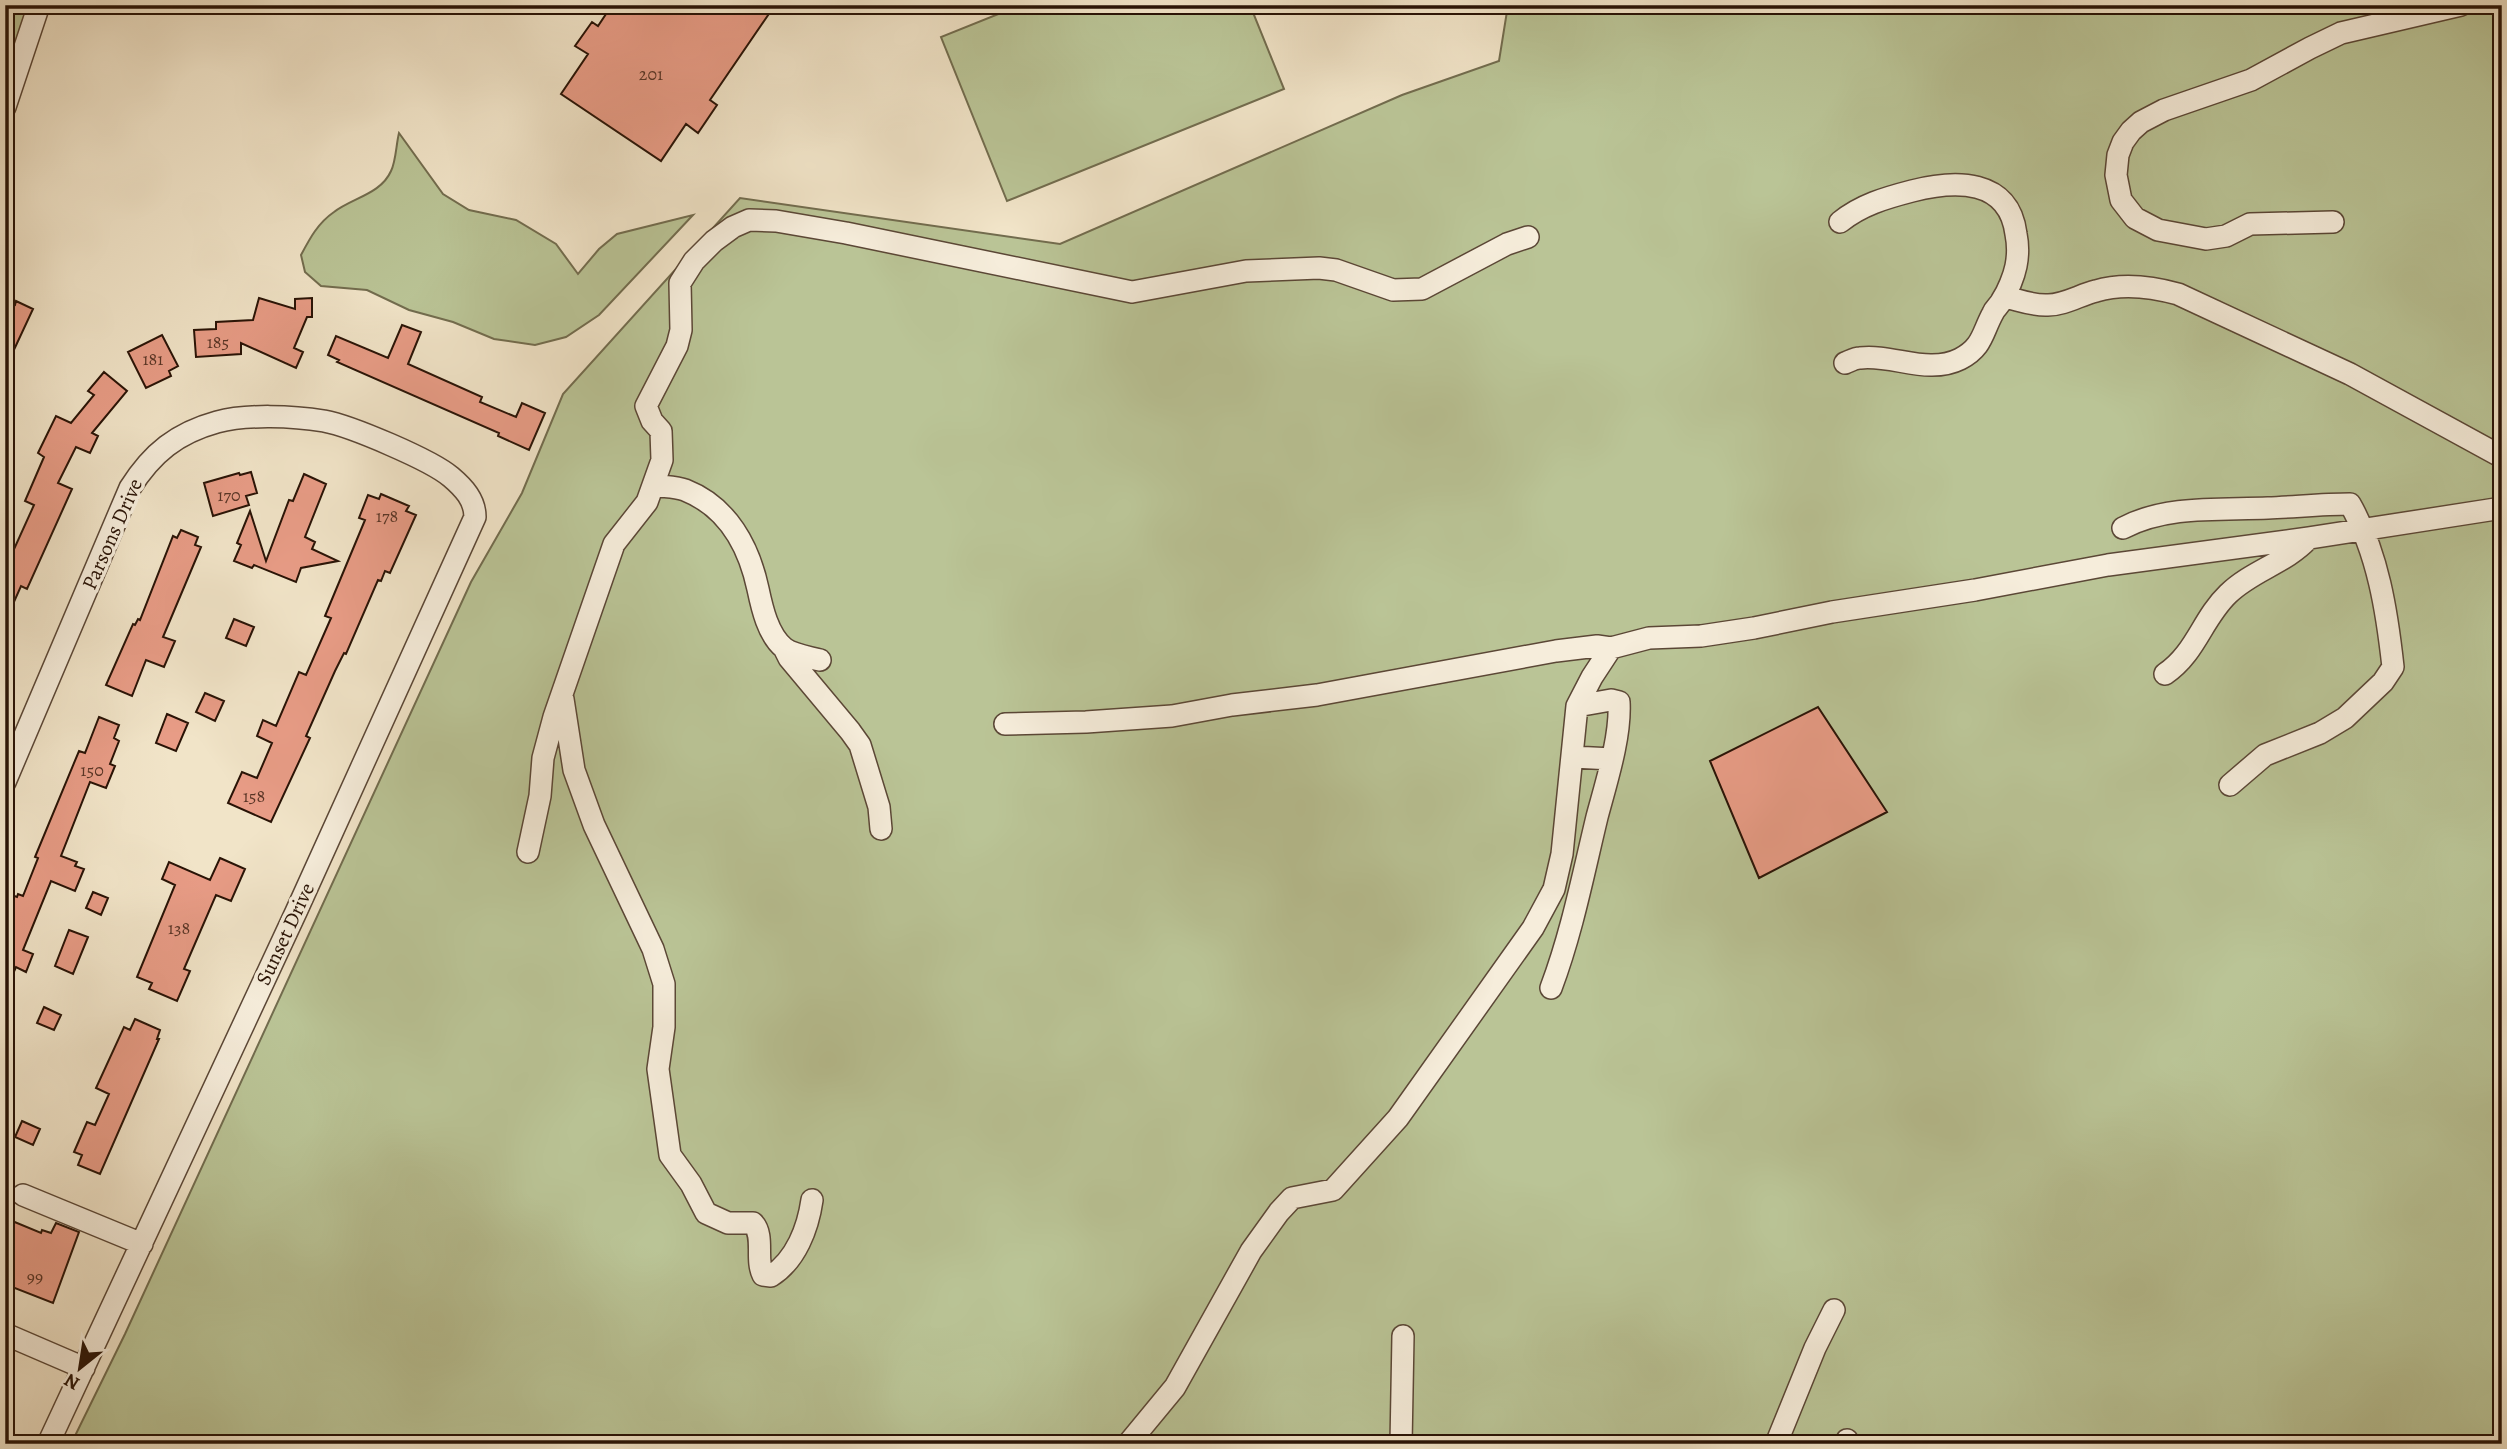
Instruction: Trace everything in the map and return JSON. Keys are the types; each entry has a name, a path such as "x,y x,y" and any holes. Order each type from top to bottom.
{"street":[{"path":"5,107 39,5"},
{"path":"2333,222 2250,224 2226,236 2206,239 2158,230 2135,218 2121,200 2116,175 2118,155 2131,131 2141,122 2164,110 2251,80 2341,33 2461,5"},
{"path":"1840,222 1852,212 1879,200 1925,187 1955,185 1986,189 2008,207 2015,225 2018,246 2016,266 2004,297 1993,313 1984,337 1971,352 1956,361 1922,365 1860,358 1845,363"},
{"path":"528,852 540,796 543,758 562,695 614,544 647,502 662,460 661,430 652,421 646,406 677,346 681,330 680,283 694,261 733,227 749,220 776,221 1132,292 1246,271 1319,268 1336,270 1385,288 1422,289 1507,244 1528,237"},
{"path":"2004,297 2050,306 2109,289 2158,289 2178,295 2350,374 2502,457"},
{"name":"Parsons Drive","path":"5,782 130,488 145,464 180,435 219,421 271,417 324,421 348,427 403,452"},
{"name":"Sunset Drive","path":"48,1444 475,517 475,506 449,475 403,452"},
{"path":"653,485 684,489 713,507 731,524 746,548 764,614 789,658 860,746 879,807 881,829"},
{"path":"2123,528 2142,518 2187,511 2350,505 2373,556 2393,667 2383,682 2345,718 2320,733 2264,755 2230,785"},
{"path":"1005,724 1172,716 1403,681 1556,651 1597,646 1611,648 1649,638 1702,636 1832,611 1975,590 2108,565 2502,508"},
{"path":"2165,674 2180,664 2227,595 2248,578 2300,548 2309,538"},
{"path":"784,648 820,660"},
{"path":"1128,1444 1175,1387 1251,1251 1279,1212 1293,1198 1333,1190 1398,1118 1533,928 1554,889 1562,854 1577,706 1611,648"},
{"path":"562,695 572,759 590,814 653,949 664,984 664,1027 658,1069 670,1155 691,1184 705,1213 728,1223 752,1223 757,1228 759,1266 763,1275 771,1276 780,1270 798,1244 809,1222 812,1200"},
{"path":"1551,988 1579,901 1620,714 1619,702 1611,700 1577,706"},
{"path":"1573,758 1612,760"},
{"path":"23,1195 142,1244"},
{"path":"1776,1444 1815,1348 1834,1310"},
{"path":"5,1334 84,1368"},
{"path":"1401,1444 1403,1336"}],"green space":[{"path":"5,5 30,5 5,83"},
{"path":"1021,5 1250,5 1284,89 1007,201 941,37"},
{"path":"1508,5 2502,5 2502,1444 71,1444 125,1334 471,582 522,493 563,394 740,198 1060,244 1402,95 1499,61"},
{"path":"399,133 443,194 469,210 516,220 556,244 578,274 599,249 617,234 693,215 599,315 566,337 535,345 494,339 453,322 409,310 367,290 321,286 305,272 301,255 319,226 328,216 373,190 386,179 394,163"}],"building":[{"path":"612,5 775,5 710,100 717,105 698,133 686,124 661,161 561,94 588,54 575,46 592,22 598,26"},
{"path":"259,298 295,309 295,299 312,298 312,317 307,317 294,348 303,352 296,368 241,343 241,354 196,357 194,330 216,329 216,322 253,320"},
{"path":"5,301 15,305 16,301 33,309 5,369"},
{"path":"402,325 421,332 408,364 482,397 480,402 516,417 522,403 545,413 529,450 498,436 499,433 337,362 339,360 328,355 336,336 388,358"},
{"path":"162,335 178,366 169,371 171,376 146,388 128,352"},
{"path":"104,372 127,391 92,433 98,436 90,453 76,447 58,483 72,489 27,589 21,586 5,622 5,569 34,505 25,501 44,457 38,453 56,416 71,423 94,395 88,391"},
{"path":"251,472 257,493 246,496 249,505 213,516 204,483"},
{"path":"304,474 326,484 305,537 315,542 312,549 338,561 301,568 296,582 254,565 252,568 234,561 241,545 237,543 250,511 266,561 289,500 293,501"},
{"path":"381,494 409,506 406,511 416,515 390,573 385,571 381,581 378,580 346,654 344,653 335,671 306,736 310,738 271,822 228,803 242,772 257,778 272,743 257,736 263,720 276,726 299,672 306,675 331,618 325,616 365,520 359,518 368,495 379,499"},
{"path":"181,530 198,537 195,545 201,547 163,637 175,641 164,667 146,660 132,696 106,685 133,624 140,620 173,536 177,538"},
{"path":"234,619 254,627 246,646 226,638"},
{"path":"205,693 224,701 215,721 196,712"},
{"path":"1818,707 1887,812 1759,878 1710,761"},
{"path":"167,714 188,723 176,751 156,743"},
{"path":"99,717 119,725 114,738 119,741 110,764 115,766 106,788 90,782 61,856 77,862 75,866 84,869 75,891 51,881 23,950 33,954 26,972 16,967 5,992 5,903 9,894 23,896 38,858 35,857 79,751 85,753"},
{"path":"220,858 245,869 231,901 216,895 184,969 190,971 177,1001 149,989 152,983 137,977 175,885 162,879 169,862 210,880"},
{"path":"93,892 108,898 101,915 86,908"},
{"path":"69,930 88,937 73,974 55,966"},
{"path":"44,1007 61,1015 54,1030 37,1023"},
{"path":"135,1019 160,1030 159,1039 100,1174 78,1165 82,1155 74,1152 87,1122 95,1125 109,1094 96,1088 124,1027 130,1030"},
{"path":"22,1121 40,1129 33,1145 15,1137"},
{"path":"5,1218 41,1233 42,1230 51,1233 56,1223 79,1232 53,1303 12,1287 13,1284 5,1281"}]}
